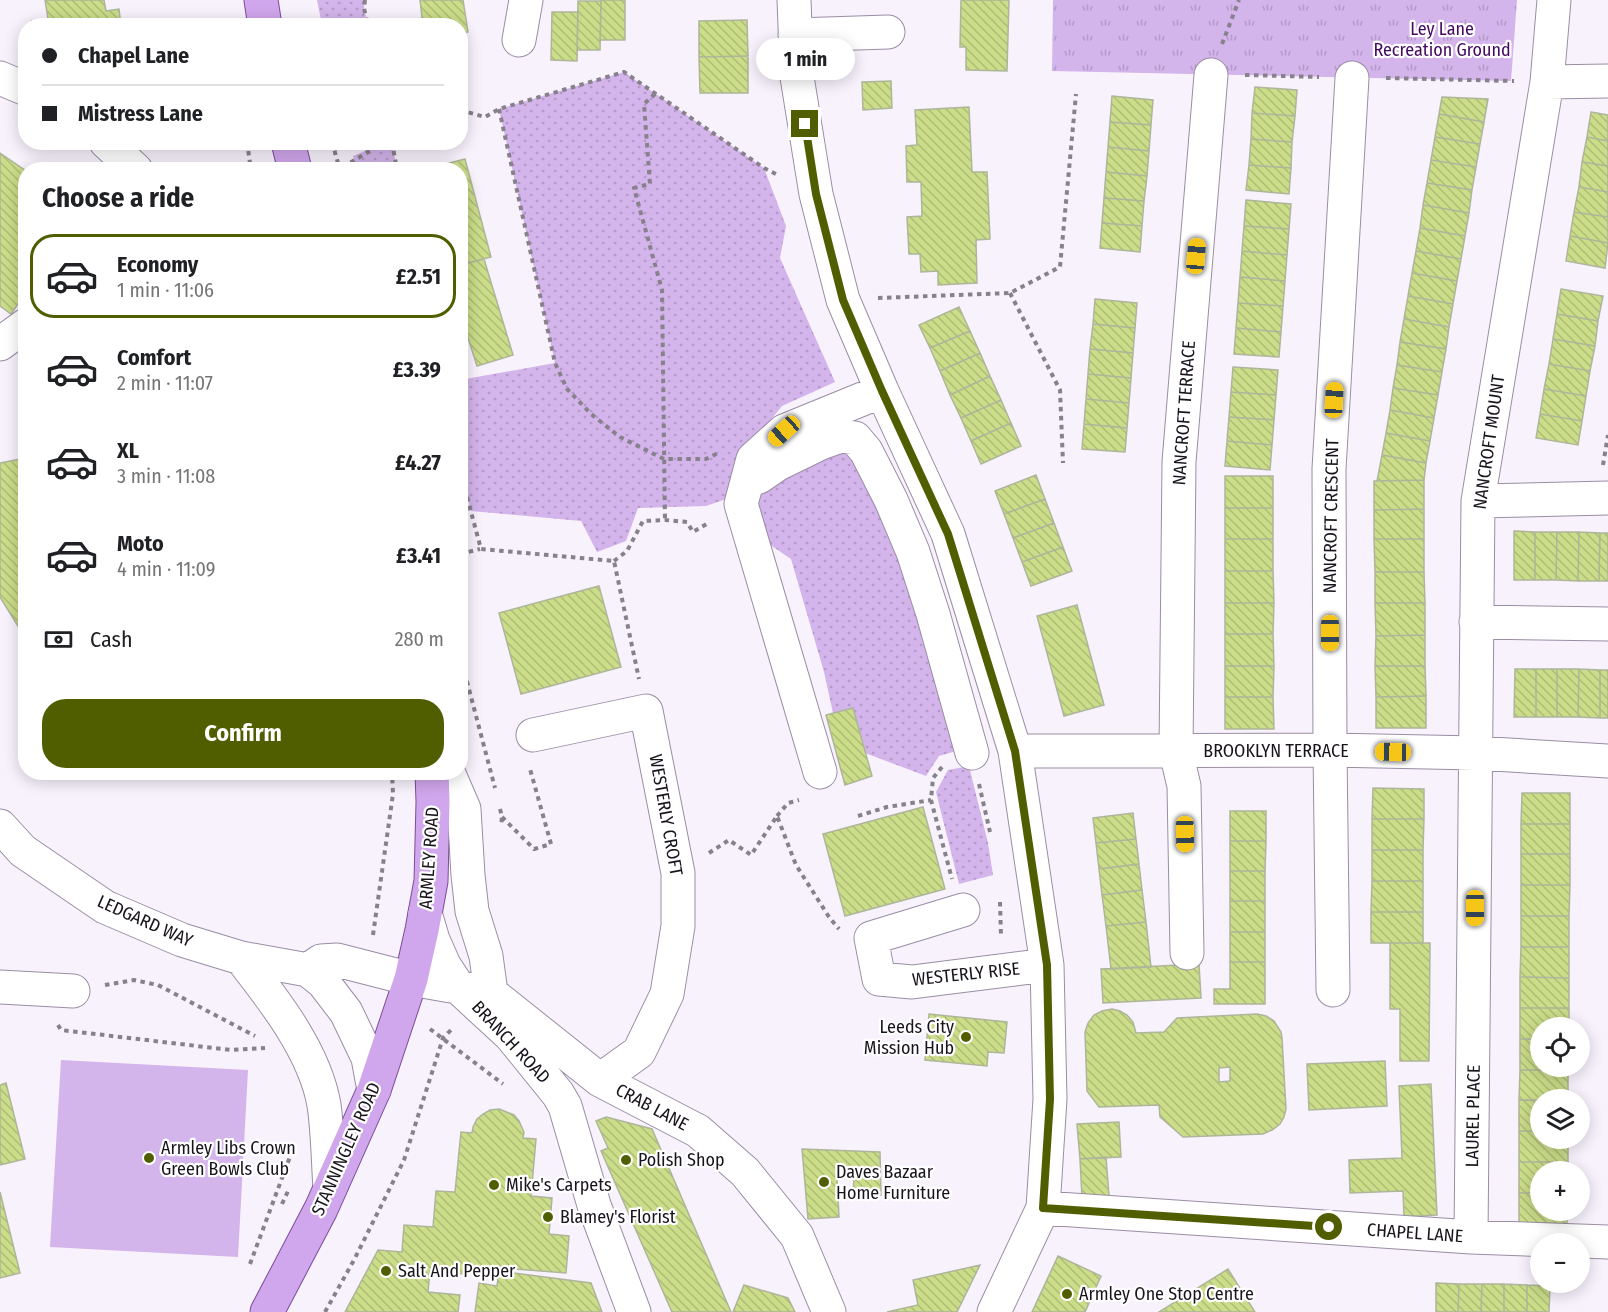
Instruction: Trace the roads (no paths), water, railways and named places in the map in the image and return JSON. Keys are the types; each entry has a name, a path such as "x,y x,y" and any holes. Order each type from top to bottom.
{"main road":[{"path":"261,0 264,18"},
{"name":"ARMLEY ROAD","path":"411,979 431,881 432,780"},
{"name":"STANNINGLEY ROAD","path":"267,1312 330,1188 374,1090 411,979"}],"street":[{"path":"519,40 526,0"},
{"path":"794,0 797,77 816,194 843,300 948,534 1015,751 1047,965 1050,1099 1043,1208 994,1312"},
{"name":"NANCROFT MOUNT","path":"1474,996 1478,501 1547,82 1554,0"},
{"path":"795,34 888,32"},
{"name":"NANCROFT TERRACE","path":"1187,952 1184,786 1176,752 1179,462 1211,75"},
{"path":"0,78 18,86"},
{"name":"NANCROFT CRESCENT","path":"1333,990 1329,469 1352,78"},
{"path":"1547,82 1608,81"},
{"path":"115,150 127,162"},
{"path":"0,344 18,331"},
{"path":"820,772 741,504 753,459 784,431 882,391"},
{"path":"759,477 778,464 841,436 855,438 866,452 891,500 913,552 972,753"},
{"path":"1478,501 1608,498"},
{"path":"1476,622 1608,624"},
{"name":"WESTERLY CROFT","path":"533,735 646,711 678,873 678,926 666,994 639,1052 600,1080"},
{"name":"BROOKLYN TERRACE","path":"1015,751 1330,750 1476,753 1608,761"},
{"path":"451,780 464,809 472,911 486,956 491,993"},
{"name":"LEDGARD WAY","path":"0,826 22,851 105,907 182,940 241,958 308,969 321,961 337,960 411,979"},
{"name":"WESTERLY RISE","path":"958,897 871,938 879,979 912,982 1047,965"},
{"name":"BRANCH ROAD","path":"425,913 433,940 444,964 459,987 510,1036 558,1094 565,1106 594,1205 634,1312"},
{"path":"241,958 274,1000 299,1040 315,1074 324,1104 330,1188"},
{"path":"308,969 323,982 346,1012 368,1058 374,1090"},
{"name":"CRAB LANE","path":"411,979 491,993 600,1080 698,1131 745,1172 797,1236 829,1312"},
{"path":"0,987 73,991"},
{"name":"LAUREL PLACE","path":"1471,1237 1474,996"},
{"path":"558,1094 584,1080 600,1080"},
{"name":"CHAPEL LANE","path":"1043,1208 1471,1237 1608,1242"}],"place":[{"name":"Leeds City Mission Hub","path":"966,1037"},
{"name":"Armley Libs Crown Green Bowls Club","path":"149,1158"},
{"name":"Polish Shop","path":"626,1160"},
{"name":"Daves Bazaar Home Furniture","path":"824,1182"},
{"name":"Mike's Carpets","path":"494,1185"},
{"name":"Blamey's Florist","path":"548,1217"},
{"name":"Salt And Pepper","path":"386,1271"},
{"name":"Armley One Stop Centre","path":"1067,1294"}],"park label":[{"name":"Ley Lane Recreation Ground","path":"1442,39"}]}
